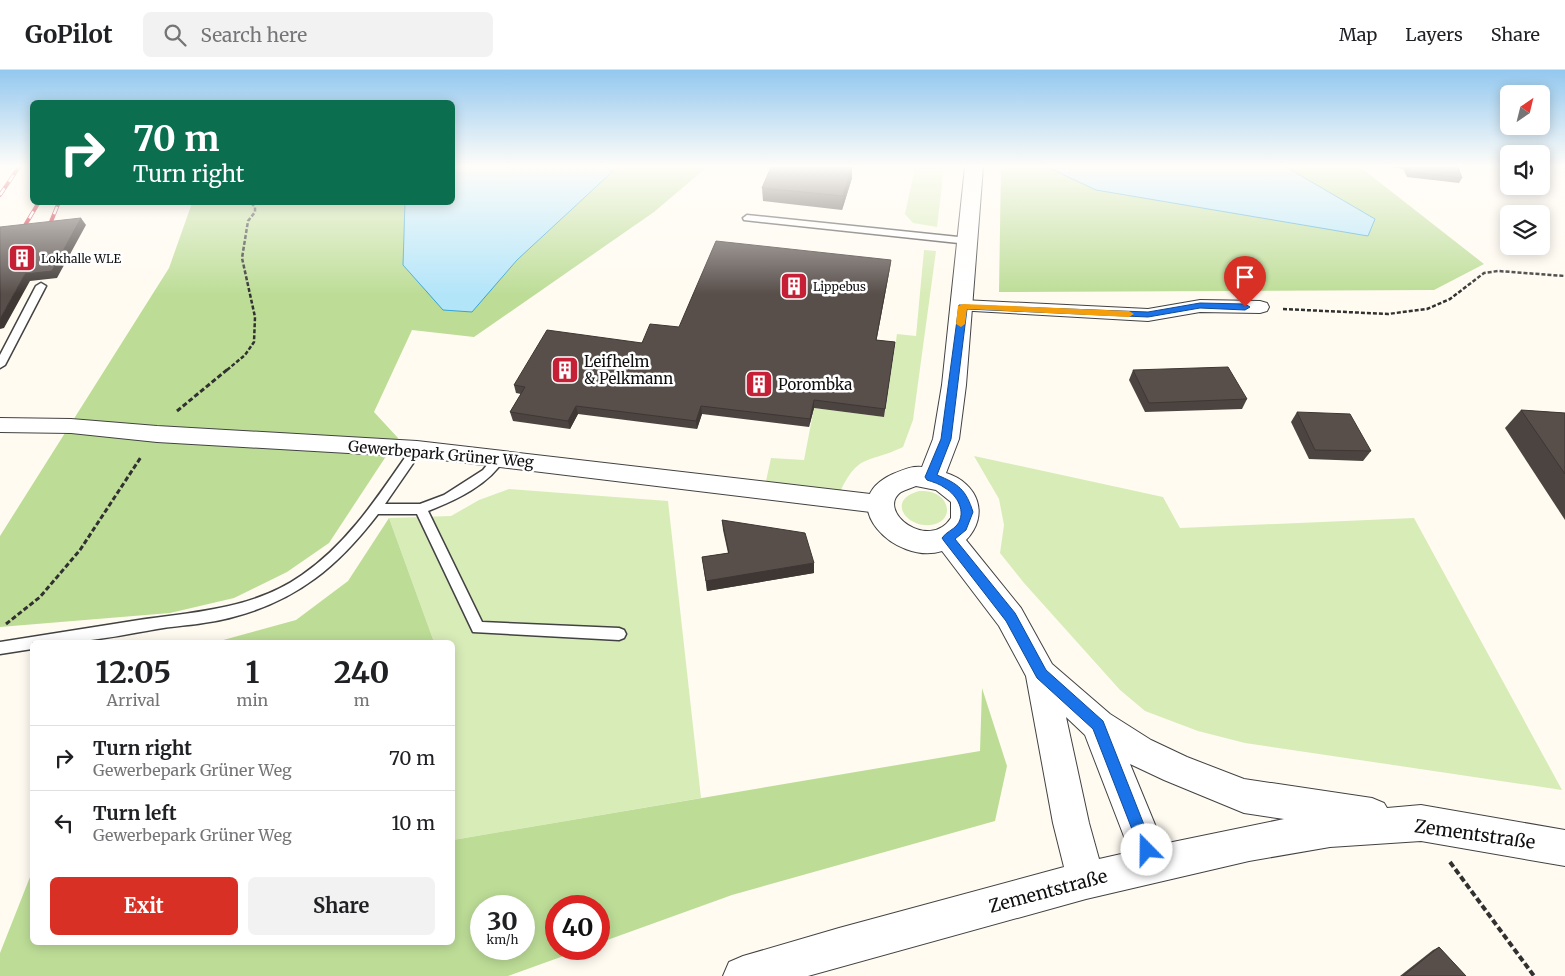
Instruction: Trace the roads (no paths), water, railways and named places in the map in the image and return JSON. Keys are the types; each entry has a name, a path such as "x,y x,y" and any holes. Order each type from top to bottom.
{"street":[{"path":"931,477 946,439 963,306 971,209"},
{"path":"963,306 1148,315 1200,306 1260,307"},
{"name":"Gewerbepark Grüner Weg","path":"0,425 71,426 157,434 417,449 879,504"},
{"path":"913,476 931,477 949,485 962,498 967,512 962,527 948,538 930,542 910,540 894,531 882,518 879,504 884,491 896,481 913,476"},
{"path":"948,538 1010,617 1041,674 1071,823 1086,880"},
{"path":"1041,674 1098,725 1139,751 1176,770 1244,796 1421,823"},
{"path":"1098,725 1153,864"},
{"name":"Zementstraße","path":"743,976 839,946 1086,880 1249,843 1330,830 1421,823 1565,848"}],"lane":[{"path":"747,218 968,241"},
{"path":"0,364 41,286"},
{"path":"53,640 232,612 262,603 287,592 327,563 349,542 376,508 417,449"},
{"path":"376,508 421,509 448,498 487,474 499,458"},
{"path":"421,509 478,628 619,634"},
{"path":"0,648 30,644"}],"water":[{"path":"405,209 572,209 517,260 472,312 443,310 403,265"},
{"path":"1210,209 1358,209 1375,219 1368,236"}],"railway":[{"path":"21,232 35,209"},
{"path":"48,229 56,209"}],"place":[{"name":"Lokhalle WLE","path":"22,258"},
{"name":"Lippebus","path":"794,286"},
{"name":"Leifhelm & Pelkmann","path":"565,370"},
{"name":"Porombka","path":"759,384"}]}
